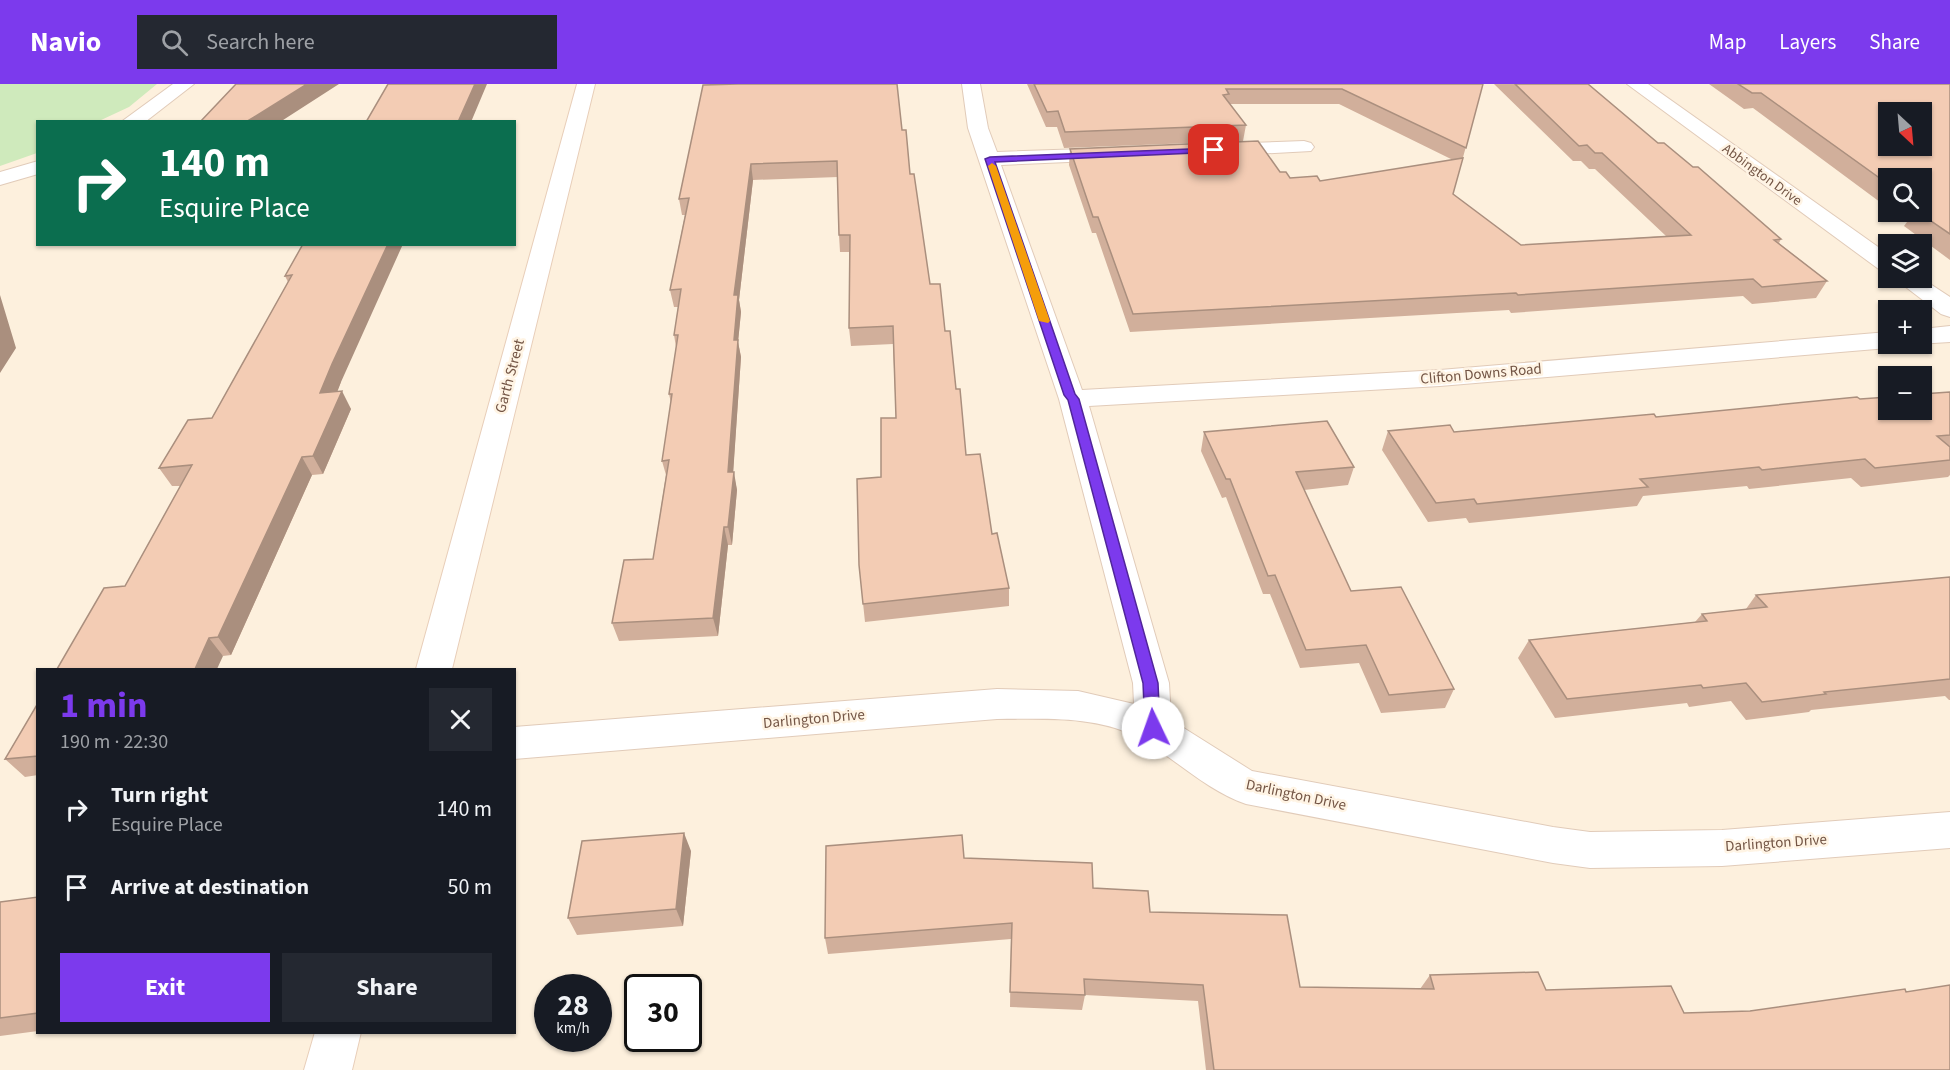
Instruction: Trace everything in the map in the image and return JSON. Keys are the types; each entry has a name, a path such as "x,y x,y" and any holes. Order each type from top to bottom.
{"street":[{"path":"134,120 185,84"},
{"name":"Garth Street","path":"434,668 586,84"},
{"path":"970,84 978,128 1073,399 1151,683 1153,728"},
{"name":"Abbington Drive","path":"1636,84 1878,258"},
{"path":"1199,151 1304,147"},
{"path":"990,159 1130,154"},
{"path":"0,179 36,168"},
{"path":"1920,288 1950,309"},
{"path":"1932,336 1950,334"},
{"name":"Clifton Downs Road","path":"1073,399 1440,378 1878,341"},
{"name":"Darlington Drive","path":"516,743 997,704 1056,704 1109,709 1153,728 1218,774 1246,787 1553,845 1590,850 1689,849 1950,830"},
{"path":"328,1070 337,1034"}],"green space":[{"path":"0,84 157,84 129,107 101,120 36,120 36,153 0,166"}],"building":[{"path":"236,84 307,84 249,120 202,120"},
{"path":"388,84 475,84 459,120 367,120"},
{"path":"897,84 902,130 906,130 910,174 914,174 930,284 940,284 945,331 950,331 956,389 960,389 966,455 980,454 992,534 997,533 1009,588 863,604 859,565 857,479 881,477 881,418 896,418 893,326 849,328 850,235 839,235 837,161 751,164 734,295 738,295 734,340 738,340 728,472 734,472 728,527 724,527 713,618 612,623 624,560 653,559 669,460 662,461 672,394 669,394 678,335 674,335 681,289 670,290 689,198 679,199 703,85"},
{"path":"1034,84 1483,84 1466,148 1342,89 1226,89 1229,94 1223,95 1246,125 1065,132 1058,111 1047,112"},
{"path":"1515,84 1588,84 1658,143 1664,143 1693,167 1698,167 1781,239 1774,240 1827,281 1762,287 1753,279 1518,295 1516,293 1133,314 1098,217 1093,217 1070,149 1258,141 1280,172 1286,172 1290,178 1317,176 1320,181 1463,158 1453,194 1521,245 1691,235 1602,153 1595,153 1587,145 1579,146"},
{"path":"1738,84 1950,84 1950,234 1932,222 1932,168 1878,168 1878,177 1761,93 1752,93"},
{"path":"302,246 387,246 320,393 342,391 313,456 302,457 218,637 209,638 195,668 58,668 104,588 125,586 192,465 159,468 188,420 212,418 292,275 285,276"},
{"path":"1950,392 1950,435 1937,436 1950,447 1950,460 1875,468 1865,459 1762,470 1759,467 1640,479 1648,487 1477,504 1474,499 1436,503 1388,431 1450,425 1454,432 1654,414 1656,417 1857,397 1860,399 1878,398 1878,420 1932,420 1932,393"},
{"path":"1327,421 1354,467 1296,472 1351,591 1401,587 1454,689 1389,695 1366,645 1306,650 1275,575 1268,576 1230,479 1226,479 1204,432"},
{"path":"1950,577 1950,679 1824,692 1826,694 1762,702 1746,683 1703,688 1701,685 1567,699 1529,640 1707,621 1702,614 1767,607 1756,595"},
{"path":"36,706 36,756 5,759"},
{"path":"684,833 676,909 568,918 582,841"},
{"path":"962,835 964,858 1092,863 1093,888 1148,891 1150,912 1287,915 1300,987 1434,989 1430,975 1538,972 1546,990 1671,986 1684,1013 1750,1011 1905,989 1906,992 1950,985 1950,1070 1214,1070 1203,985 1084,979 1085,995 1010,992 1012,923 825,938 826,846"},
{"path":"36,897 36,1013 0,1018 0,902"}],"slow traffic":[{"path":"992,166 1044,321"}],"route":[{"path":"1153,728 1151,683 1073,399 990,159 1214,150"}]}
